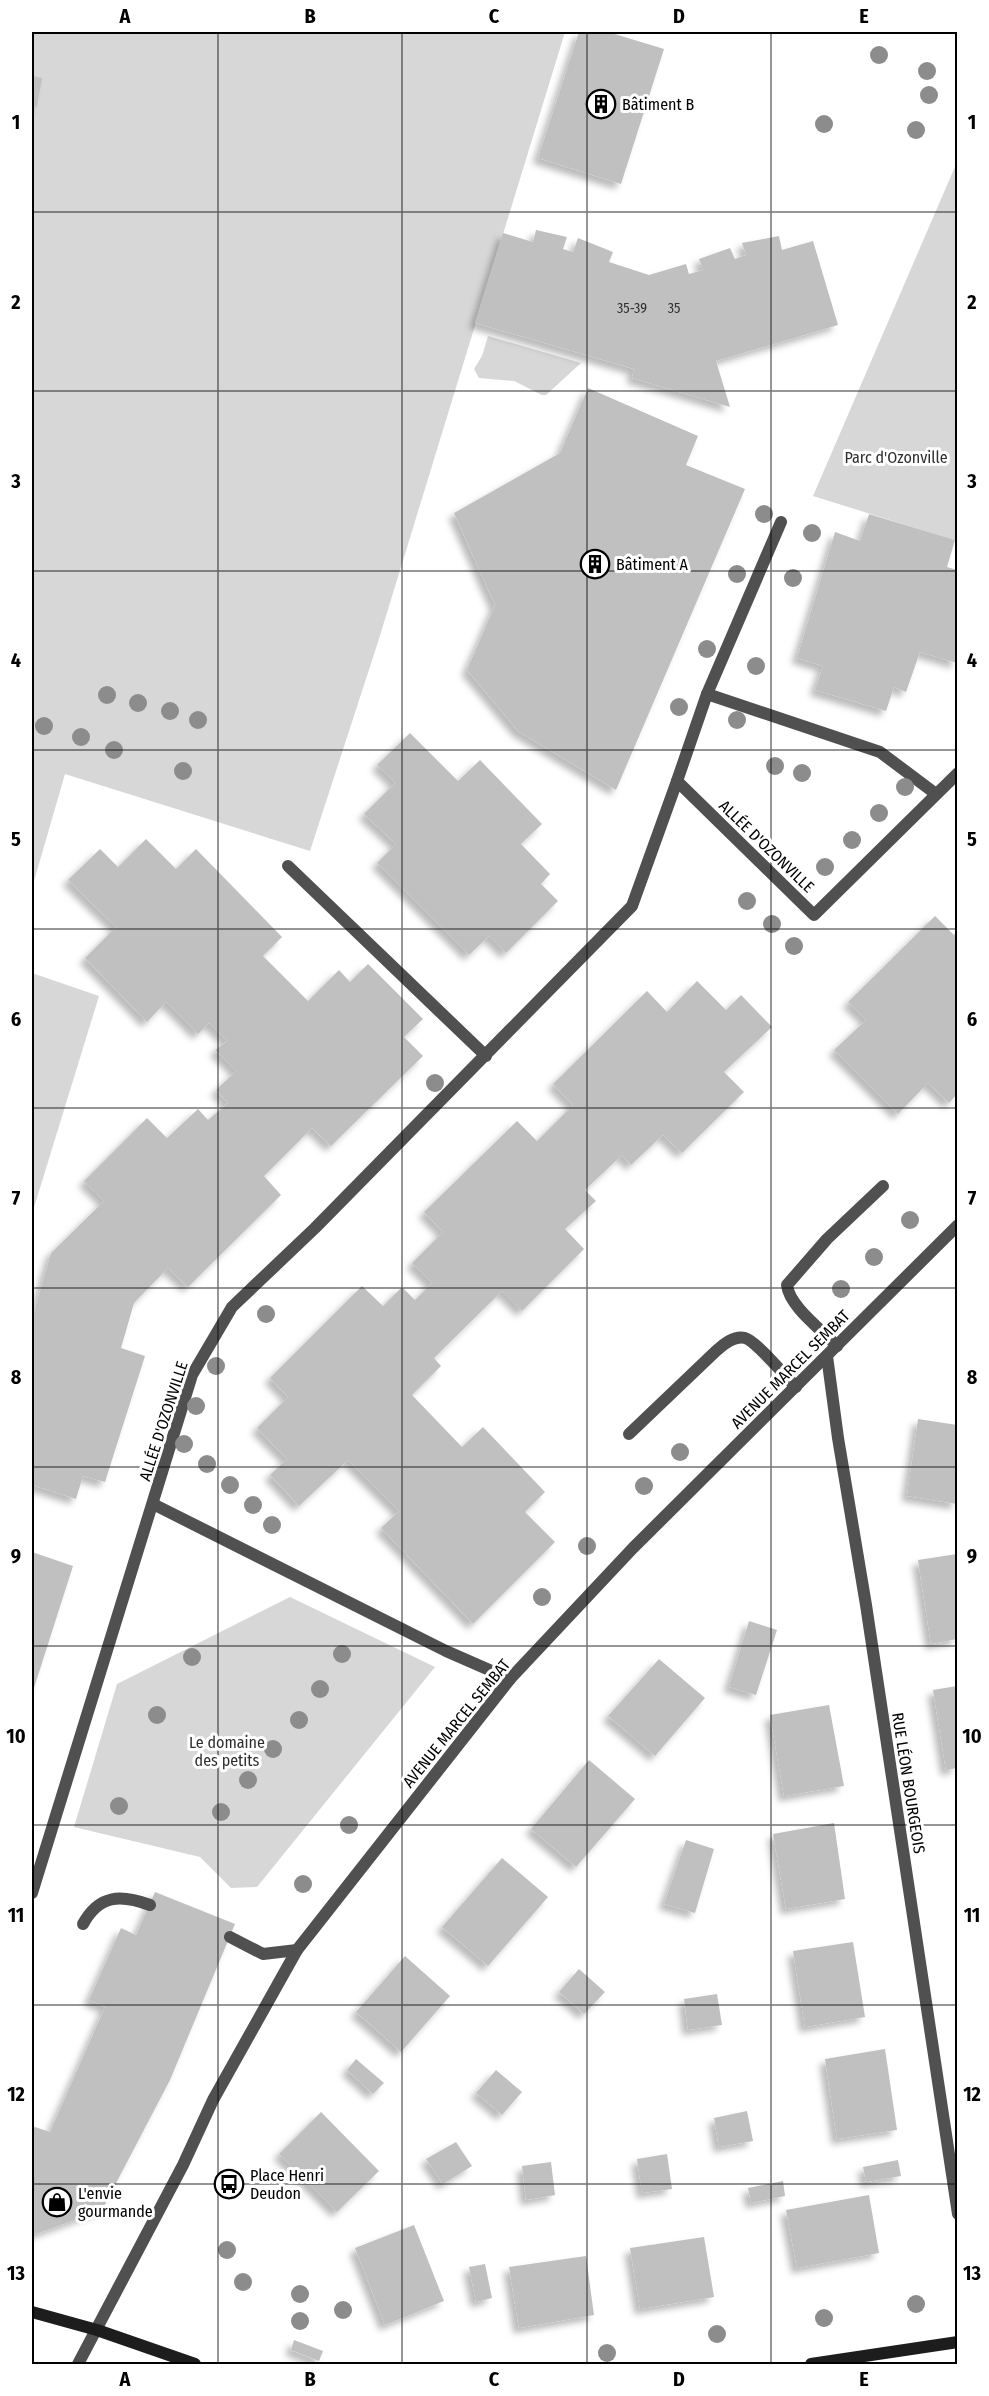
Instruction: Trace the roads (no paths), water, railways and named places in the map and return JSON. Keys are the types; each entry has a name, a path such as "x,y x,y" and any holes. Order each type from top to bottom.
{"street":[{"name":"ALLÉE D'OZONVILLE","path":"32,1893 192,1375 232,1307 315,1228 632,906 707,694 780,522"},
{"path":"707,694 880,752 936,794"},
{"name":"ALLÉE D'OZONVILLE","path":"677,781 814,915 957,773"},
{"path":"288,866 486,1056"},
{"path":"837,1346 797,1306 788,1294 787,1285 827,1239 883,1186"},
{"name":"AVENUE MARCEL SEMBAT","path":"78,2364 183,2165 213,2100 297,1950 510,1679 633,1548 957,1225"},
{"path":"629,1434 716,1351 730,1341 740,1338 750,1341 796,1387"},
{"name":"RUE LÉON BOURGEOIS","path":"827,1356 957,2214"},
{"path":"153,1504 446,1651 510,1679"},
{"path":"82,1924 98,1905 109,1899 134,1899 150,1905"},
{"path":"230,1936 263,1954 297,1950"},
{"path":"32,2312 97,2330 195,2364"},
{"path":"811,2364 957,2342"}],"place":[{"name":"Bâtiment B","path":"601,104"},
{"name":"Bâtiment A","path":"595,564"},
{"name":"Place Henri Deudon","path":"229,2184"},
{"name":"L'envie gourmande","path":"57,2202"}],"park label":[{"name":"Parc d'Ozonville","path":"896,457"},
{"name":"Le domaine des petits","path":"227,1751"}]}
